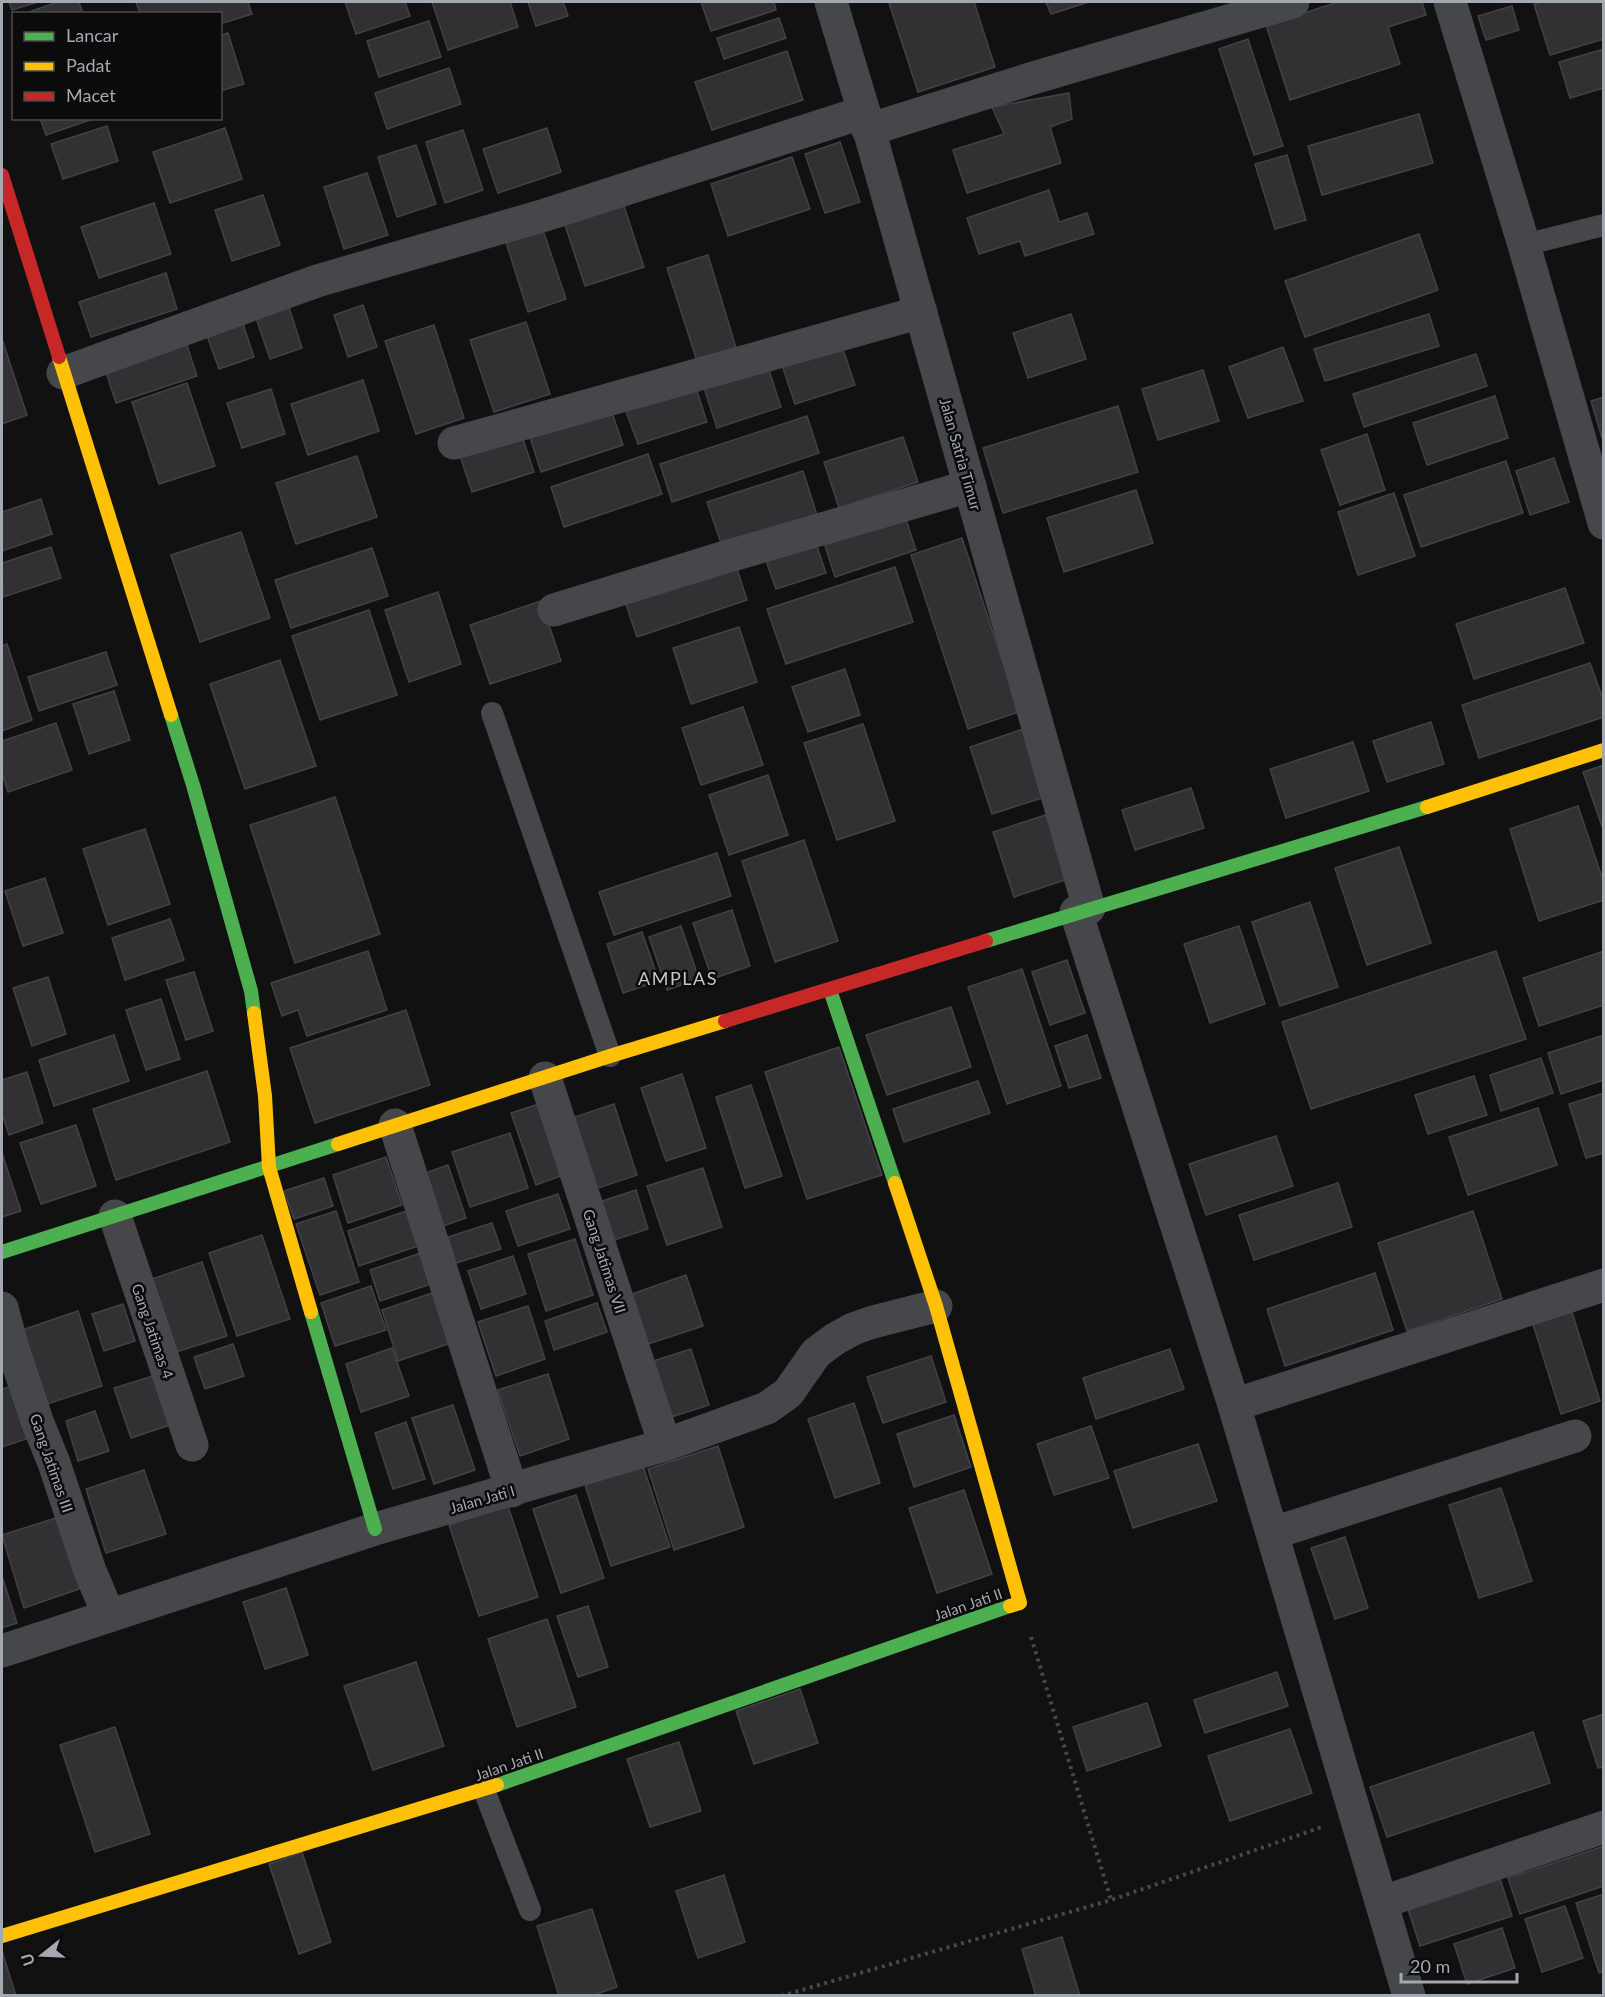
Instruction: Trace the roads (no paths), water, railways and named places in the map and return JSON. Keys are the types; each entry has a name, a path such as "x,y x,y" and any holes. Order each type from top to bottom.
{"street":[{"name":"Jalan Satria Timur","path":"831,2 970,486 1082,910 1273,1533 1409,1995"},
{"path":"63,373 317,281 866,121 1033,78 1293,2"},
{"path":"1450,2 1524,244 1604,523"},
{"path":"2,175 193,785 251,991 265,1096 269,1167 375,1529"},
{"path":"454,443 921,312"},
{"path":"554,610 970,486"},
{"path":"2,1252 610,1056 831,990 1082,910 1412,812 1604,750"},
{"path":"831,990 936,1306"},
{"name":"Gang Jatimas VII","path":"545,1078 665,1445"},
{"path":"395,1125 512,1491"},
{"name":"Gang Jatimas 4","path":"115,1216 192,1445"},
{"path":"1234,1405 1604,1285"},
{"name":"Jalan Jati I","path":"2,1651 375,1529 665,1445 767,1408 789,1393 816,1353 835,1339 853,1329 936,1306"},
{"name":"Jalan Jati II","path":"2,1936 484,1790 1020,1603 936,1306"},
{"name":"Gang Jatimas III","path":"2,1308 37,1421 54,1463 90,1570 109,1616"},
{"path":"1273,1533 1575,1436"},
{"path":"1383,1902 1604,1827"}],"lane":[{"path":"1524,244 1604,225"},
{"path":"492,712 610,1056"},
{"path":"484,1790 530,1910"}],"district":[{"name":"AMPLAS","path":"678,978"}]}
